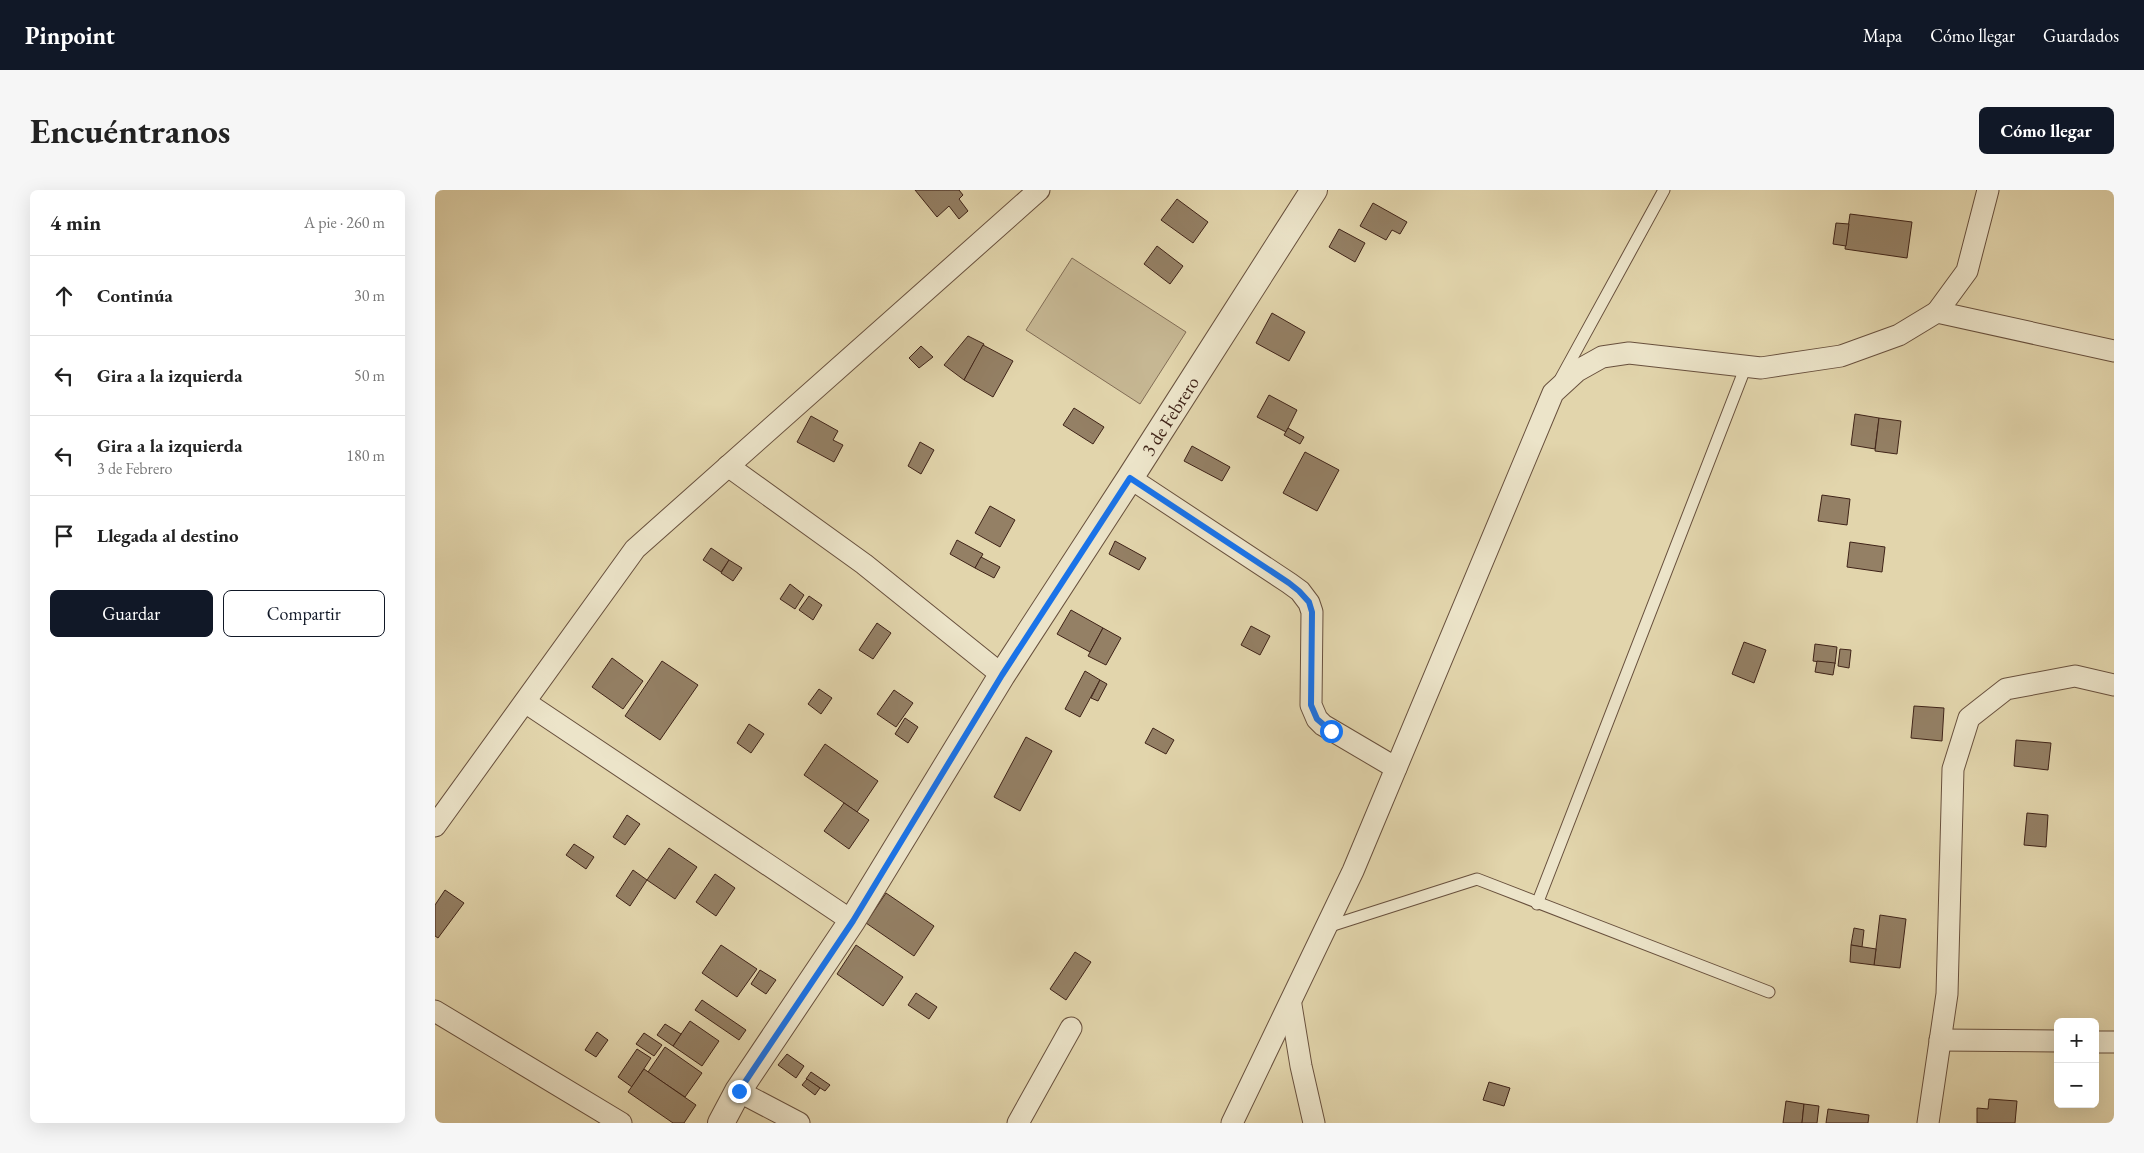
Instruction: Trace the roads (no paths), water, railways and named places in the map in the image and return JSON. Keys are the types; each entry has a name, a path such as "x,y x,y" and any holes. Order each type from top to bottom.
{"street":[{"path":"435,826 635,549 1039,190"},
{"name":"3 de Febrero","path":"721,1123 739,1091 853,921 1002,675 1313,190"},
{"path":"1232,1123 1291,1005 1353,871 1553,393 1577,372 1602,357 1629,353 1761,368 1841,356 1899,335 1937,312 1967,271 1989,190"},
{"path":"1937,312 2114,351"},
{"path":"728,466 864,564 1002,675"},
{"path":"1130,478 1263,565 1299,591 1309,602 1312,612 1311,705 1317,719 1331,731 1396,768"},
{"path":"1928,1123 1947,994 1953,769 1969,718 2006,689 2075,676 2114,685"},
{"path":"525,702 853,921"},
{"path":"1291,1005 1301,1066 1314,1123"},
{"path":"435,1011 621,1123"},
{"path":"1018,1123 1071,1028"},
{"path":"1940,1040 2054,1041"},
{"path":"2099,1042 2114,1042"},
{"path":"739,1091 799,1123"}],"lane":[{"path":"1553,393 1663,190"},
{"path":"1537,904 1746,366"},
{"path":"1327,927 1477,879 1537,904 1769,992"}]}
